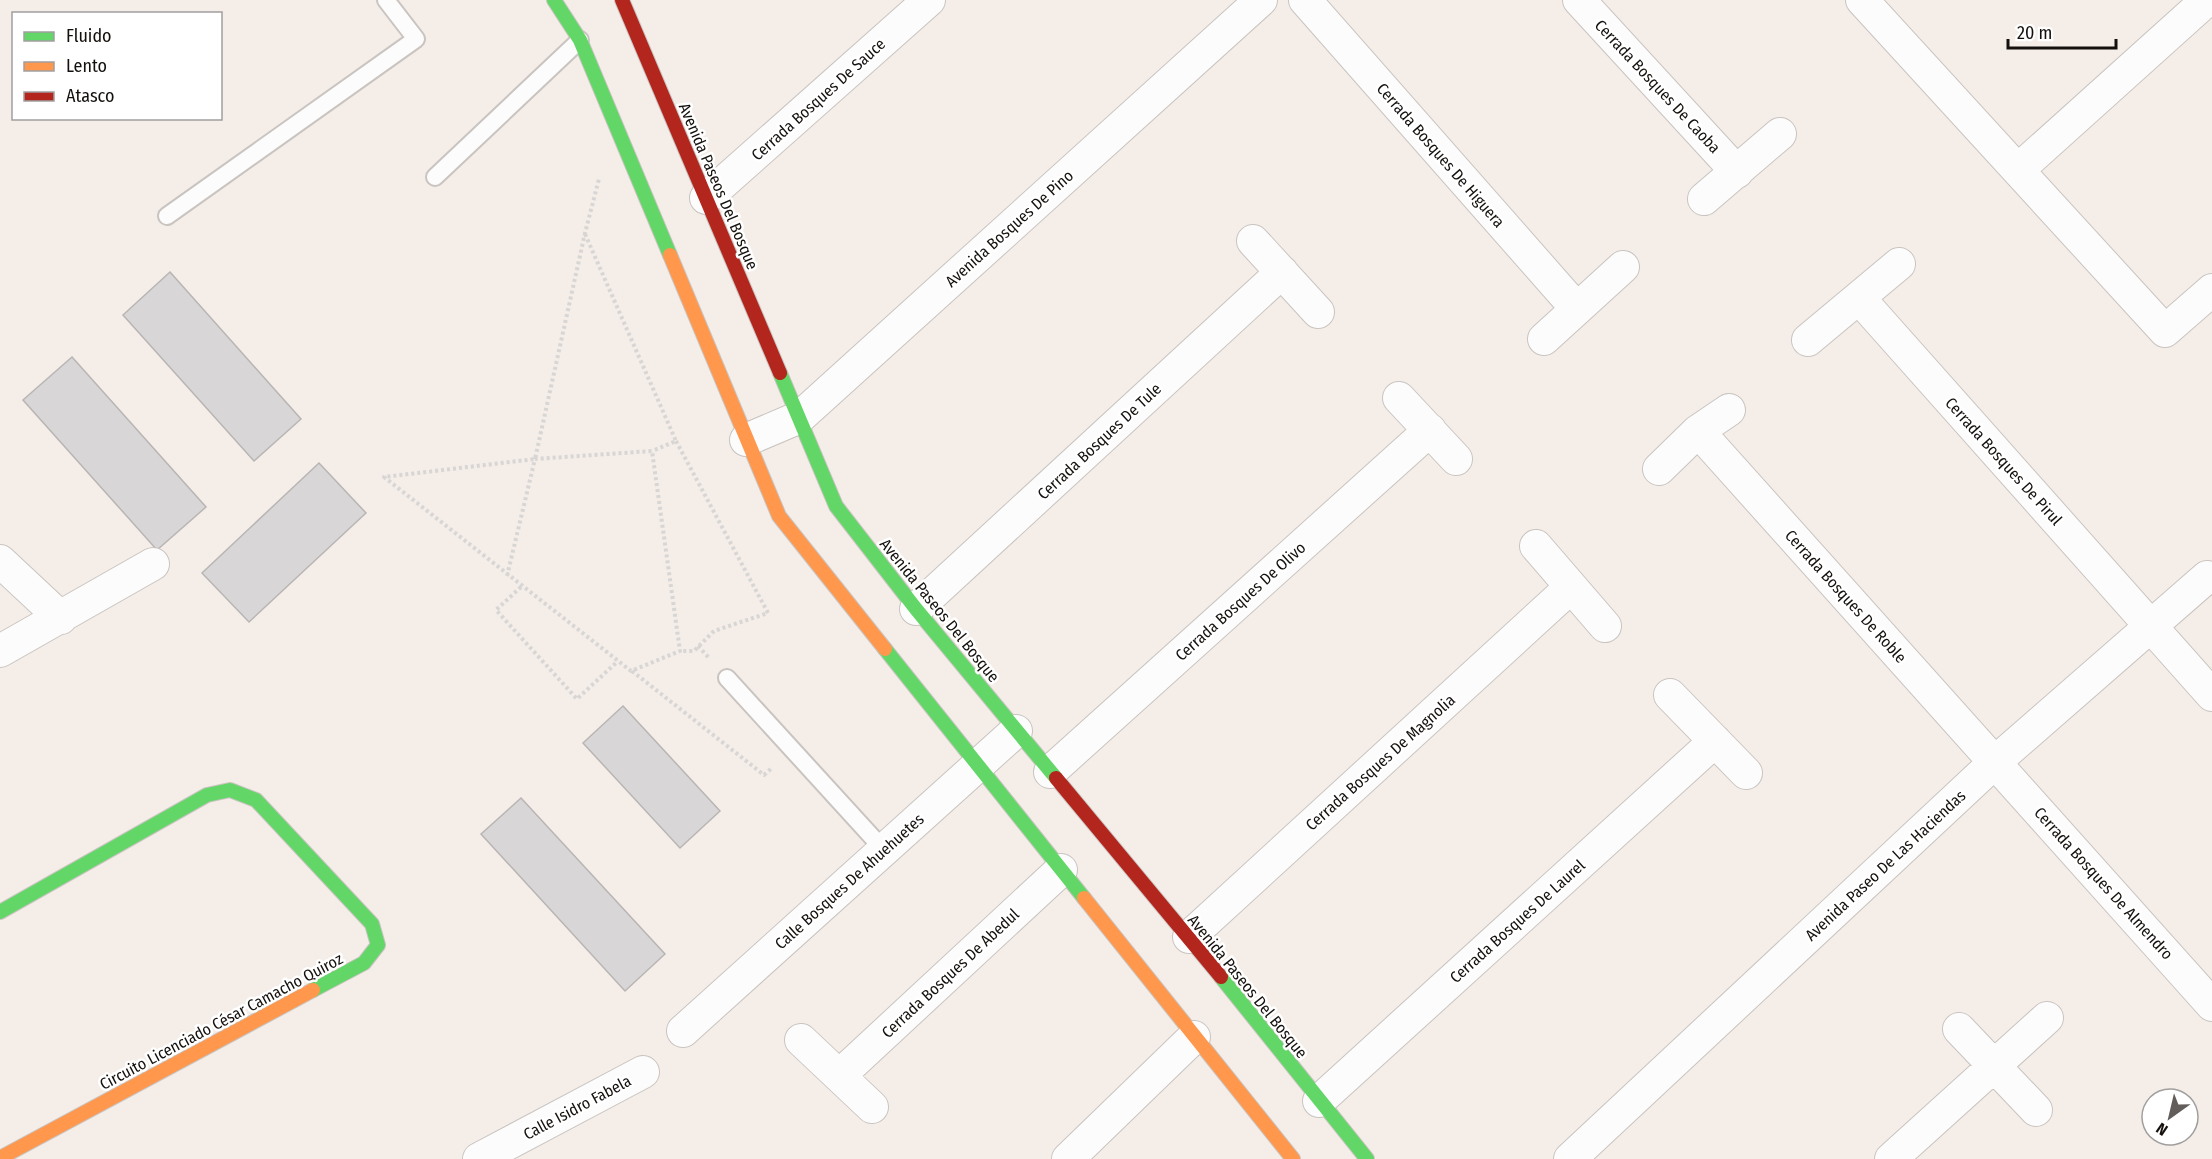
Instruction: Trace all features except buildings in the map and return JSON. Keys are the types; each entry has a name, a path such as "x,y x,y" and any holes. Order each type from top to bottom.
{"main road":[{"path":"554,0 580,40 778,516 1293,1159"},
{"name":"Avenida Paseos Del Bosque","path":"622,0 836,506 916,609 1188,937 1367,1159"},
{"name":"Circuito Licenciado César Camacho Quiroz","path":"0,912 207,795 230,790 256,800 372,924 378,945 364,963 0,1158"}],"street":[{"name":"Cerrada Bosques De Sauce","path":"706,198 930,0"},
{"name":"Avenida Bosques De Pino","path":"746,440 800,417 1261,0"},
{"name":"Cerrada Bosques De Higuera","path":"1305,0 1577,309"},
{"name":"Cerrada Bosques De Caoba","path":"1579,0 1737,172"},
{"path":"2018,170 2207,0"},
{"path":"1875,5 2018,170 2165,331 2212,290"},
{"path":"1704,199 1779,134"},
{"path":"1253,241 1318,312"},
{"path":"1808,340 1899,264"},
{"path":"1544,339 1623,267"},
{"name":"Cerrada Bosques De Tule","path":"916,609 1282,273"},
{"name":"Cerrada Bosques De Pirul","path":"1859,298 2212,695"},
{"path":"1399,398 1456,459"},
{"path":"1659,470 1698,431 1729,410"},
{"name":"Cerrada Bosques De Olivo","path":"1050,772 1430,430"},
{"name":"Cerrada Bosques De Roble","path":"1698,431 1995,762"},
{"path":"1536,546 1605,626"},
{"path":"0,561 61,618"},
{"path":"0,651 153,564"},
{"name":"Avenida Paseo De Las Haciendas","path":"1569,1159 1995,762 2150,624 2207,577"},
{"name":"Cerrada Bosques De Magnolia","path":"1188,937 1571,587"},
{"path":"1670,695 1746,773"},
{"name":"Calle Bosques De Ahuehuetes","path":"683,1031 1016,731"},
{"name":"Cerrada Bosques De Laurel","path":"1319,1101 1715,741"},
{"name":"Cerrada Bosques De Almendro","path":"1995,762 2212,1005"},
{"name":"Cerrada Bosques De Abedul","path":"839,1076 1061,870"},
{"path":"1891,1159 1993,1064 2047,1018"},
{"path":"1959,1029 2036,1110"},
{"path":"1068,1159 1194,1037"},
{"path":"801,1040 872,1107"},
{"name":"Calle Isidro Fabela","path":"479,1159 643,1072"}],"lane":[{"path":"167,216 416,39 386,0"},
{"path":"435,177 580,40"},
{"path":"727,678 884,850"}],"path":[{"path":"507,576 585,233 615,124"},
{"path":"585,233 676,441 768,613 714,632 694,651 680,651 631,671"},
{"path":"676,441 652,451 535,459 384,477 521,587 764,775 794,750"},
{"path":"652,451 680,651"},
{"path":"521,587 496,610 577,699 618,661"}],"traffic: fast":[{"path":"554,0 580,40 670,255"},
{"path":"780,373 836,506 916,609 1056,778"},
{"path":"885,649 1084,898"},
{"path":"0,912 207,795 230,790 256,800 372,924 378,945 364,963 313,990"},
{"path":"1221,977 1367,1159"}],"traffic: slow":[{"path":"670,255 779,516 885,649"},
{"path":"1084,898 1293,1159"},
{"path":"0,1158 313,990"}],"traffic: jam":[{"path":"622,0 780,373"},
{"path":"1056,778 1221,977"}]}
